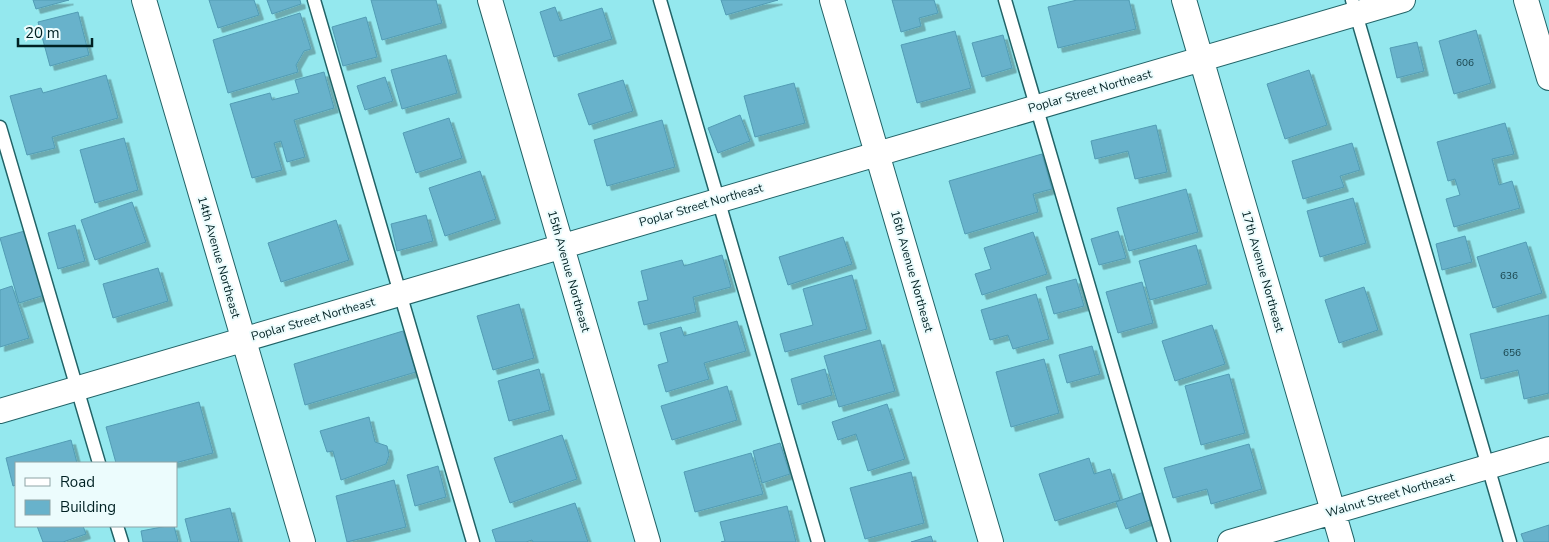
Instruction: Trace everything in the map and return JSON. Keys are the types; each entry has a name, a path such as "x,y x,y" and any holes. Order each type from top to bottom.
{"street":[{"name":"14th Avenue Northeast","path":"144,0 302,542"},
{"name":"15th Avenue Northeast","path":"490,0 648,542"},
{"name":"16th Avenue Northeast","path":"832,0 991,542"},
{"name":"17th Avenue Northeast","path":"1184,0 1342,542"},
{"name":"Poplar Street Northeast","path":"0,410 1201,59 1354,7 1402,0"},
{"path":"1526,0 1549,78"},
{"name":"Walnut Street Northeast","path":"1230,542 1549,449"}],"lane":[{"path":"314,0 473,542"},
{"path":"660,0 818,542"},
{"path":"1005,0 1164,542"},
{"path":"1354,7 1510,542"},
{"path":"0,126 99,462"},
{"path":"117,527 122,542"}],"building":[{"path":"33,0 69,0 36,9"},
{"path":"209,0 254,0 259,15 218,28"},
{"path":"267,0 300,0 301,4 272,14"},
{"path":"371,0 436,0 442,23 382,40"},
{"path":"721,0 778,0 726,15"},
{"path":"892,0 934,0 938,13 919,18 921,26 901,32"},
{"path":"1077,0 1129,0 1136,29 1058,48 1048,7"},
{"path":"555,7 560,21 602,8 612,39 554,57 540,12"},
{"path":"78,12 89,55 50,66 38,22"},
{"path":"300,13 311,49 304,51 296,65 298,72 228,93 213,40"},
{"path":"366,17 377,57 343,66 332,27"},
{"path":"1476,30 1491,83 1454,94 1439,41"},
{"path":"955,31 971,88 917,103 901,45"},
{"path":"1003,35 1012,68 982,77 972,43"},
{"path":"1417,42 1424,71 1397,78 1390,48"},
{"path":"446,55 457,93 402,109 391,70"},
{"path":"1309,70 1327,125 1285,139 1267,84"},
{"path":"324,72 334,108 294,120 305,157 287,162 281,141 274,143 282,170 252,178 230,104 270,93 272,100 299,93 295,80"},
{"path":"106,75 118,118 52,137 55,148 27,155 10,96 41,88 43,93"},
{"path":"385,77 393,101 365,110 357,86"},
{"path":"623,80 633,111 589,125 578,94"},
{"path":"794,83 805,123 755,137 744,96"},
{"path":"740,115 750,141 718,153 708,128"},
{"path":"449,118 462,158 416,173 403,133"},
{"path":"662,120 675,167 607,186 594,140"},
{"path":"1505,123 1514,154 1492,159 1499,185 1512,181 1520,208 1454,227 1446,199 1460,195 1455,179 1448,181 1437,142"},
{"path":"1156,125 1167,172 1135,179 1128,151 1095,159 1091,141"},
{"path":"124,138 138,190 95,203 80,150"},
{"path":"1352,143 1360,170 1340,176 1344,187 1303,199 1292,161"},
{"path":"1042,154 1052,189 1033,194 1038,212 965,234 949,181"},
{"path":"480,171 496,219 445,236 429,188"},
{"path":"1186,189 1198,232 1129,251 1117,208"},
{"path":"1353,198 1366,243 1320,257 1307,211"},
{"path":"132,202 146,242 95,260 81,220"},
{"path":"426,215 433,241 397,251 391,224"},
{"path":"336,220 349,260 281,282 268,243"},
{"path":"75,225 85,261 58,269 48,233"},
{"path":"28,230 48,294 19,303 0,238"},
{"path":"1118,231 1126,258 1099,265 1091,239"},
{"path":"1033,232 1047,274 982,295 975,274 991,269 984,248"},
{"path":"1465,236 1472,262 1442,270 1436,244"},
{"path":"843,237 852,264 788,285 779,257"},
{"path":"1526,242 1542,293 1493,308 1477,257"},
{"path":"1196,245 1207,284 1150,300 1139,261"},
{"path":"722,255 731,287 693,297 696,312 644,325 638,302 648,300 641,271 682,260 684,266"},
{"path":"158,268 168,301 113,318 103,284"},
{"path":"852,275 867,329 785,352 780,334 813,325 803,289"},
{"path":"1076,279 1084,306 1054,314 1046,287"},
{"path":"1142,282 1153,323 1118,333 1106,292"},
{"path":"12,286 29,338 0,347 0,290"},
{"path":"1364,287 1378,330 1339,343 1325,300"},
{"path":"1036,294 1049,339 1013,349 1008,335 990,340 981,310"},
{"path":"519,304 534,358 493,370 477,316"},
{"path":"1549,315 1549,393 1524,399 1518,370 1481,379 1470,334"},
{"path":"737,321 746,351 704,363 709,379 666,392 658,365 668,362 660,333 681,327 684,336"},
{"path":"1212,325 1225,364 1175,381 1162,341"},
{"path":"403,331 416,372 305,405 294,364"},
{"path":"880,340 895,391 839,407 824,356"},
{"path":"1092,346 1100,374 1067,383 1059,355"},
{"path":"1044,359 1059,413 1011,427 996,372"},
{"path":"539,369 550,410 509,421 498,381"},
{"path":"825,369 832,395 798,405 791,379"},
{"path":"1229,374 1245,433 1201,445 1185,386"},
{"path":"727,386 737,420 672,440 661,406"},
{"path":"199,402 213,453 178,462 116,462 106,427"},
{"path":"887,404 905,459 868,471 856,434 838,440 832,422"},
{"path":"369,417 375,442 387,446 389,455 386,464 341,480 333,451 327,452 320,431"},
{"path":"562,435 577,479 510,503 494,458"},
{"path":"71,440 77,462 15,462 15,485 13,486 6,458"},
{"path":"780,443 790,474 762,483 753,451"},
{"path":"1249,444 1262,489 1211,504 1207,489 1173,498 1164,468"},
{"path":"751,453 763,494 695,512 684,472"},
{"path":"1089,458 1094,474 1110,469 1120,500 1055,521 1039,474"},
{"path":"438,466 446,497 415,506 407,475"},
{"path":"911,472 924,523 865,539 850,488"},
{"path":"394,480 406,527 347,542 336,496"},
{"path":"1144,492 1153,519 1126,529 1116,502"},
{"path":"575,503 588,542 533,542 532,540 526,542 496,542 492,530"},
{"path":"787,506 796,542 721,542 725,541 720,522"},
{"path":"230,508 239,542 191,542 185,519"},
{"path":"1549,525 1549,542 1524,542 1521,534"},
{"path":"37,527 83,527 86,534 63,542 43,542"},
{"path":"174,527 178,542 143,542 141,531"},
{"path":"931,536 933,542 911,542"}]}
